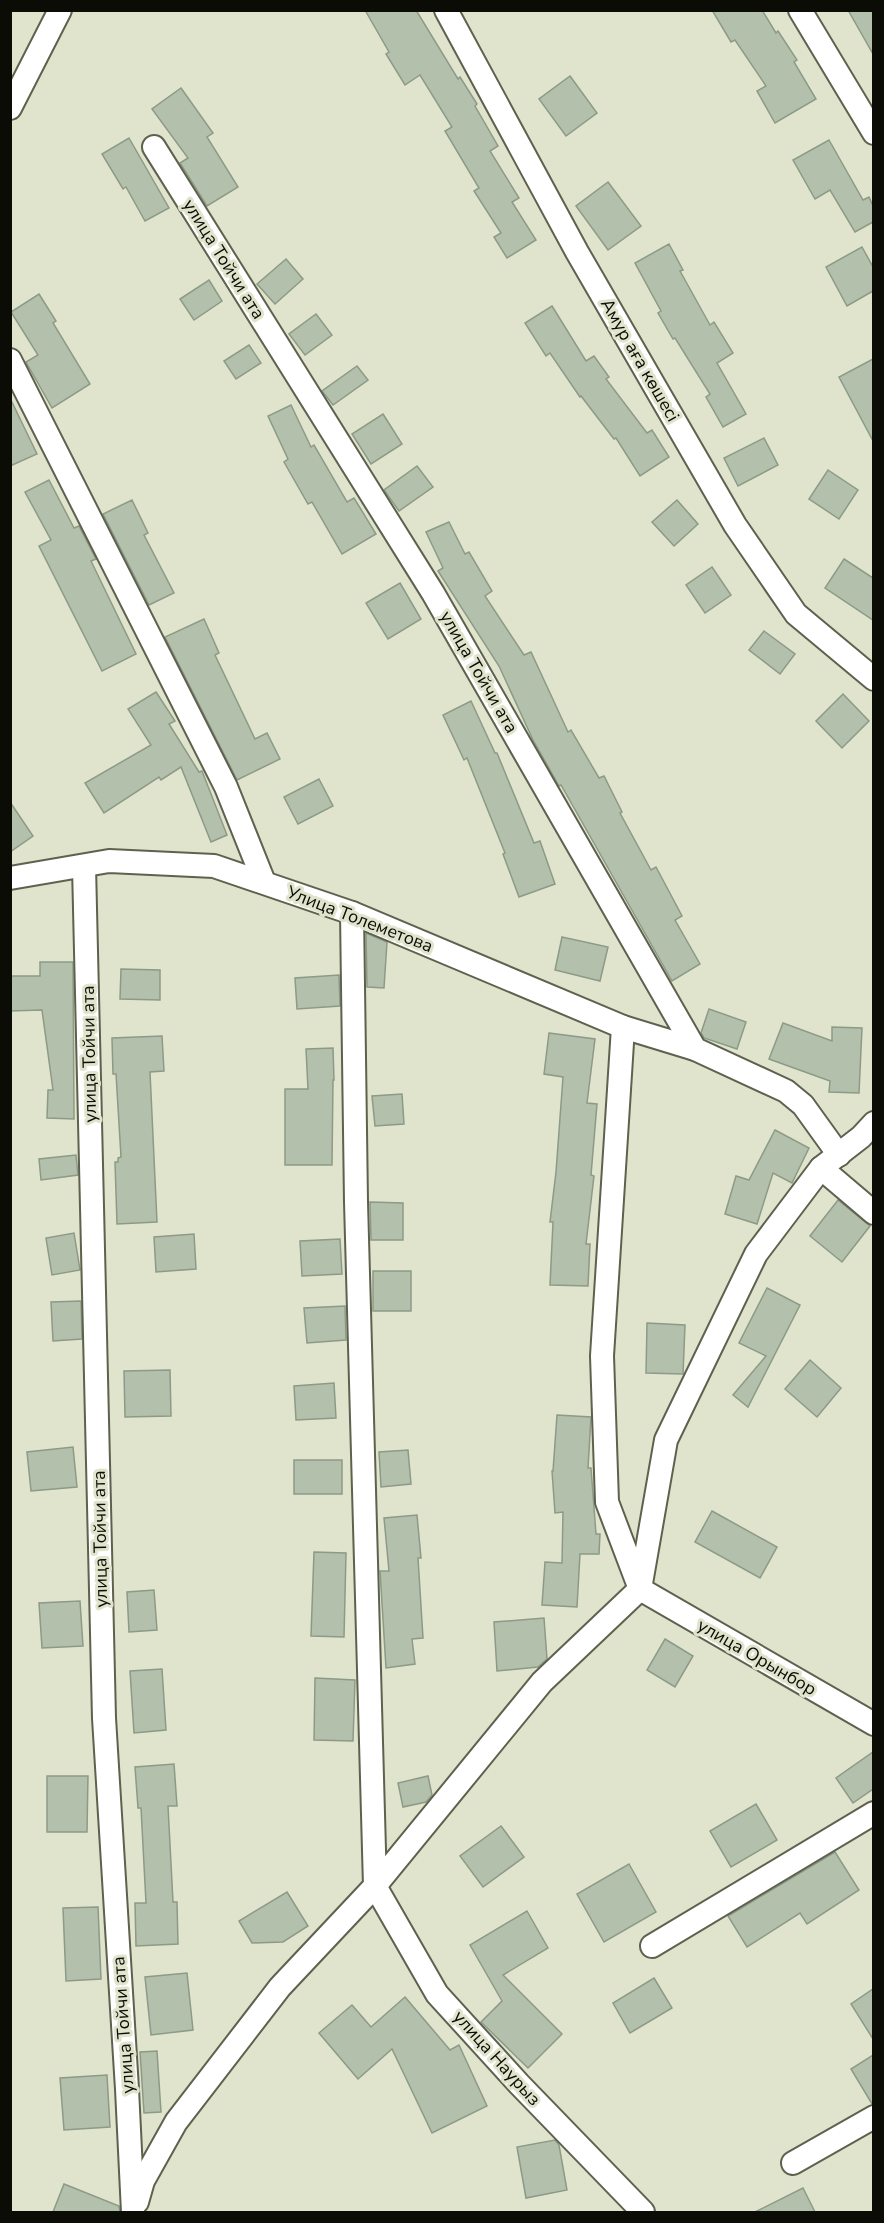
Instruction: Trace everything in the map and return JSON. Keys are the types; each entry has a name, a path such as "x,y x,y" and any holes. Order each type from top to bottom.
{"street":[{"path":"10,108 60,10"},
{"name":"Амур аға көшесі","path":"446,10 577,252 735,525 796,614 873,679"},
{"path":"800,10 873,133"},
{"name":"улица Тойчи ата","path":"154,147 433,593 695,1049"},
{"path":"10,360 226,787 264,882"},
{"name":"Улица Толеметова","path":"10,878 109,861 214,866 352,913 623,1027 695,1049"},
{"name":"улица Тойчи ата","path":"84,866 104,1718 133,2212"},
{"path":"352,913 356,1190 375,1886"},
{"path":"623,1027 602,1356 607,1502 640,1589"},
{"path":"695,1049 786,1091 803,1105 830,1161 873,1213"},
{"path":"133,2212 143,2181 176,2122 280,1987 375,1886 542,1682 640,1589 666,1440 756,1254 830,1161 861,1137 873,1123"},
{"name":"улица Орынбор","path":"640,1589 873,1724"},
{"path":"652,1946 873,1813"},
{"name":"улица Наурыз","path":"375,1886 437,1994 519,2084 643,2212"},
{"path":"793,2163 873,2116"}],"building":[{"path":"365,10 416,10 458,79 460,77 477,104 475,106 498,146 490,151 519,198 512,202 536,240 507,258 494,237 501,233 474,191 479,188 445,131 452,127 420,75 405,85 386,54 389,52"},
{"path":"712,10 762,10 797,60 794,62 816,99 775,123 757,91 766,86 735,40 731,42"},
{"path":"848,10 873,10 873,54"},
{"path":"570,76 597,113 566,136 539,99"},
{"path":"181,88 213,133 207,137 238,187 207,206 180,163 188,158 152,109"},
{"path":"129,138 169,208 145,221 126,187 123,189 102,154"},
{"path":"829,140 863,200 869,197 873,206 873,222 855,232 830,190 815,199 793,160"},
{"path":"608,182 641,226 608,250 576,206"},
{"path":"669,244 683,270 680,271 710,325 714,322 733,353 717,363 746,414 723,427 706,397 710,394 658,313 661,311 635,263"},
{"path":"862,247 873,267 873,291 847,306 826,267"},
{"path":"286,259 303,279 275,304 257,284"},
{"path":"209,280 222,301 194,320 180,299"},
{"path":"39,294 56,321 53,323 90,384 52,408 26,362 38,355 11,312"},
{"path":"552,306 586,361 594,356 609,377 606,379 647,433 652,430 669,457 640,476 616,438 614,439 580,397 550,353 546,356 525,323"},
{"path":"316,314 332,335 305,355 289,334"},
{"path":"249,345 261,363 236,379 224,361"},
{"path":"873,359 873,441 839,377"},
{"path":"357,366 368,380 333,405 322,391"},
{"path":"10,398 37,454 10,466"},
{"path":"291,405 311,447 314,445 347,502 354,498 376,534 342,554 312,502 308,504 284,462 288,459 268,416"},
{"path":"383,414 402,444 371,464 352,434"},
{"path":"764,438 778,465 738,486 724,458"},
{"path":"417,466 433,487 399,511 384,490"},
{"path":"828,470 858,490 839,519 809,499"},
{"path":"49,480 74,528 79,526 96,559 91,561 136,654 102,671 39,546 51,540 25,492"},
{"path":"132,500 148,533 144,535 174,593 149,605 103,514"},
{"path":"677,500 698,524 674,546 652,522"},
{"path":"449,522 465,554 469,552 492,591 485,596 524,655 531,652 568,732 571,730 599,778 604,776 622,812 620,813 651,870 656,867 682,916 675,920 700,964 672,981 533,740 499,666 438,571 443,568 426,532"},
{"path":"844,559 873,578 873,620 825,588"},
{"path":"712,567 731,595 705,613 686,585"},
{"path":"400,583 421,619 388,639 366,603"},
{"path":"204,619 219,653 215,655 255,739 267,733 280,759 237,780 165,637"},
{"path":"764,631 795,654 780,674 749,650"},
{"path":"156,692 175,721 169,724 199,772 202,771 227,835 211,842 181,767 161,780 159,777 104,813 85,783 151,745 128,709"},
{"path":"843,694 869,721 842,748 816,721"},
{"path":"471,701 497,753 534,843 540,841 555,884 519,897 503,854 505,853 467,758 464,760 443,715"},
{"path":"319,779 333,806 298,824 284,797"},
{"path":"10,802 33,836 10,852"},
{"path":"366,933 387,942 384,988 367,987"},
{"path":"562,937 608,947 600,981 555,970"},
{"path":"40,962 73,962 74,1119 47,1118 48,1090 53,1090 42,1010 10,1011 10,976 40,976"},
{"path":"121,969 160,970 160,1000 120,999"},
{"path":"339,975 340,1006 297,1009 295,978"},
{"path":"709,1009 746,1022 737,1049 704,1038 701,1033"},
{"path":"783,1023 832,1041 832,1027 862,1028 859,1093 829,1092 830,1081 769,1059"},
{"path":"549,1033 595,1039 587,1103 597,1104 591,1175 594,1176 586,1244 590,1244 588,1286 550,1285 553,1222 550,1222 563,1077 544,1074"},
{"path":"162,1036 164,1071 150,1072 157,1222 117,1224 115,1162 118,1162 118,1158 121,1157 112,1038"},
{"path":"333,1048 332,1165 285,1165 285,1089 308,1089 306,1049"},
{"path":"402,1094 404,1124 375,1126 372,1096"},
{"path":"775,1130 809,1148 792,1183 773,1173 757,1224 725,1214 736,1176 749,1180"},
{"path":"76,1155 78,1175 41,1180 39,1159"},
{"path":"838,1200 870,1226 842,1262 810,1236"},
{"path":"370,1202 403,1203 403,1240 371,1240"},
{"path":"74,1233 80,1270 52,1275 46,1238"},
{"path":"194,1234 196,1269 156,1272 154,1237"},
{"path":"340,1239 342,1274 302,1276 300,1241"},
{"path":"373,1271 411,1271 411,1311 373,1311"},
{"path":"767,1288 800,1305 748,1407 733,1395 766,1356 739,1343"},
{"path":"81,1301 82,1339 53,1341 51,1302"},
{"path":"345,1306 346,1340 307,1343 304,1308"},
{"path":"647,1323 685,1325 683,1374 646,1373"},
{"path":"810,1360 841,1388 817,1417 785,1389"},
{"path":"170,1370 171,1416 125,1417 124,1371"},
{"path":"334,1383 336,1418 296,1420 294,1386"},
{"path":"557,1415 591,1417 588,1468 591,1468 596,1534 600,1534 599,1554 580,1554 577,1607 542,1605 545,1562 562,1563 563,1512 555,1513 552,1471"},
{"path":"73,1447 77,1487 31,1491 27,1452"},
{"path":"408,1450 411,1484 381,1487 379,1452"},
{"path":"294,1460 342,1460 342,1494 294,1494"},
{"path":"712,1511 777,1547 760,1578 695,1542"},
{"path":"417,1515 421,1558 418,1558 423,1638 412,1639 415,1664 386,1668 380,1571 389,1571 384,1518"},
{"path":"314,1552 346,1553 344,1637 311,1636"},
{"path":"154,1590 157,1630 129,1632 127,1592"},
{"path":"80,1601 83,1646 42,1648 39,1603"},
{"path":"544,1618 547,1659 538,1667 497,1671 494,1622"},
{"path":"665,1639 693,1656 675,1687 647,1670"},
{"path":"162,1669 166,1730 134,1733 130,1671"},
{"path":"315,1678 355,1680 353,1741 314,1740"},
{"path":"873,1752 873,1789 853,1803 836,1778"},
{"path":"174,1764 177,1806 168,1806 173,1902 177,1902 178,1944 136,1946 135,1903 146,1903 141,1808 138,1808 135,1767"},
{"path":"47,1776 88,1776 87,1832 47,1832"},
{"path":"428,1776 432,1795 426,1802 403,1807 398,1783"},
{"path":"756,1804 777,1840 731,1867 710,1831"},
{"path":"501,1826 524,1857 483,1887 460,1856"},
{"path":"835,1852 859,1890 807,1924 800,1913 747,1947 728,1916"},
{"path":"629,1864 656,1912 604,1942 577,1894"},
{"path":"287,1892 308,1926 283,1942 252,1943 239,1921"},
{"path":"98,1907 101,1979 66,1981 63,1908"},
{"path":"527,1911 548,1948 503,1975 562,2034 528,2068 481,2022 502,2001 470,1945"},
{"path":"187,1973 193,2030 151,2035 145,1977"},
{"path":"654,1978 672,2008 630,2033 613,2003"},
{"path":"873,1989 873,2039 851,2004"},
{"path":"405,1997 450,2050 459,2045 487,2106 432,2133 392,2049 358,2079 319,2033 352,2005 371,2027"},
{"path":"157,2051 161,2112 144,2113 140,2052"},
{"path":"873,2055 873,2104 872,2104 851,2069"},
{"path":"107,2075 110,2127 64,2130 60,2078"},
{"path":"555,2140 559,2145 567,2190 526,2198 517,2147"},
{"path":"64,2184 119,2206 120,2212 53,2212"},
{"path":"803,2188 815,2212 755,2212"}]}
